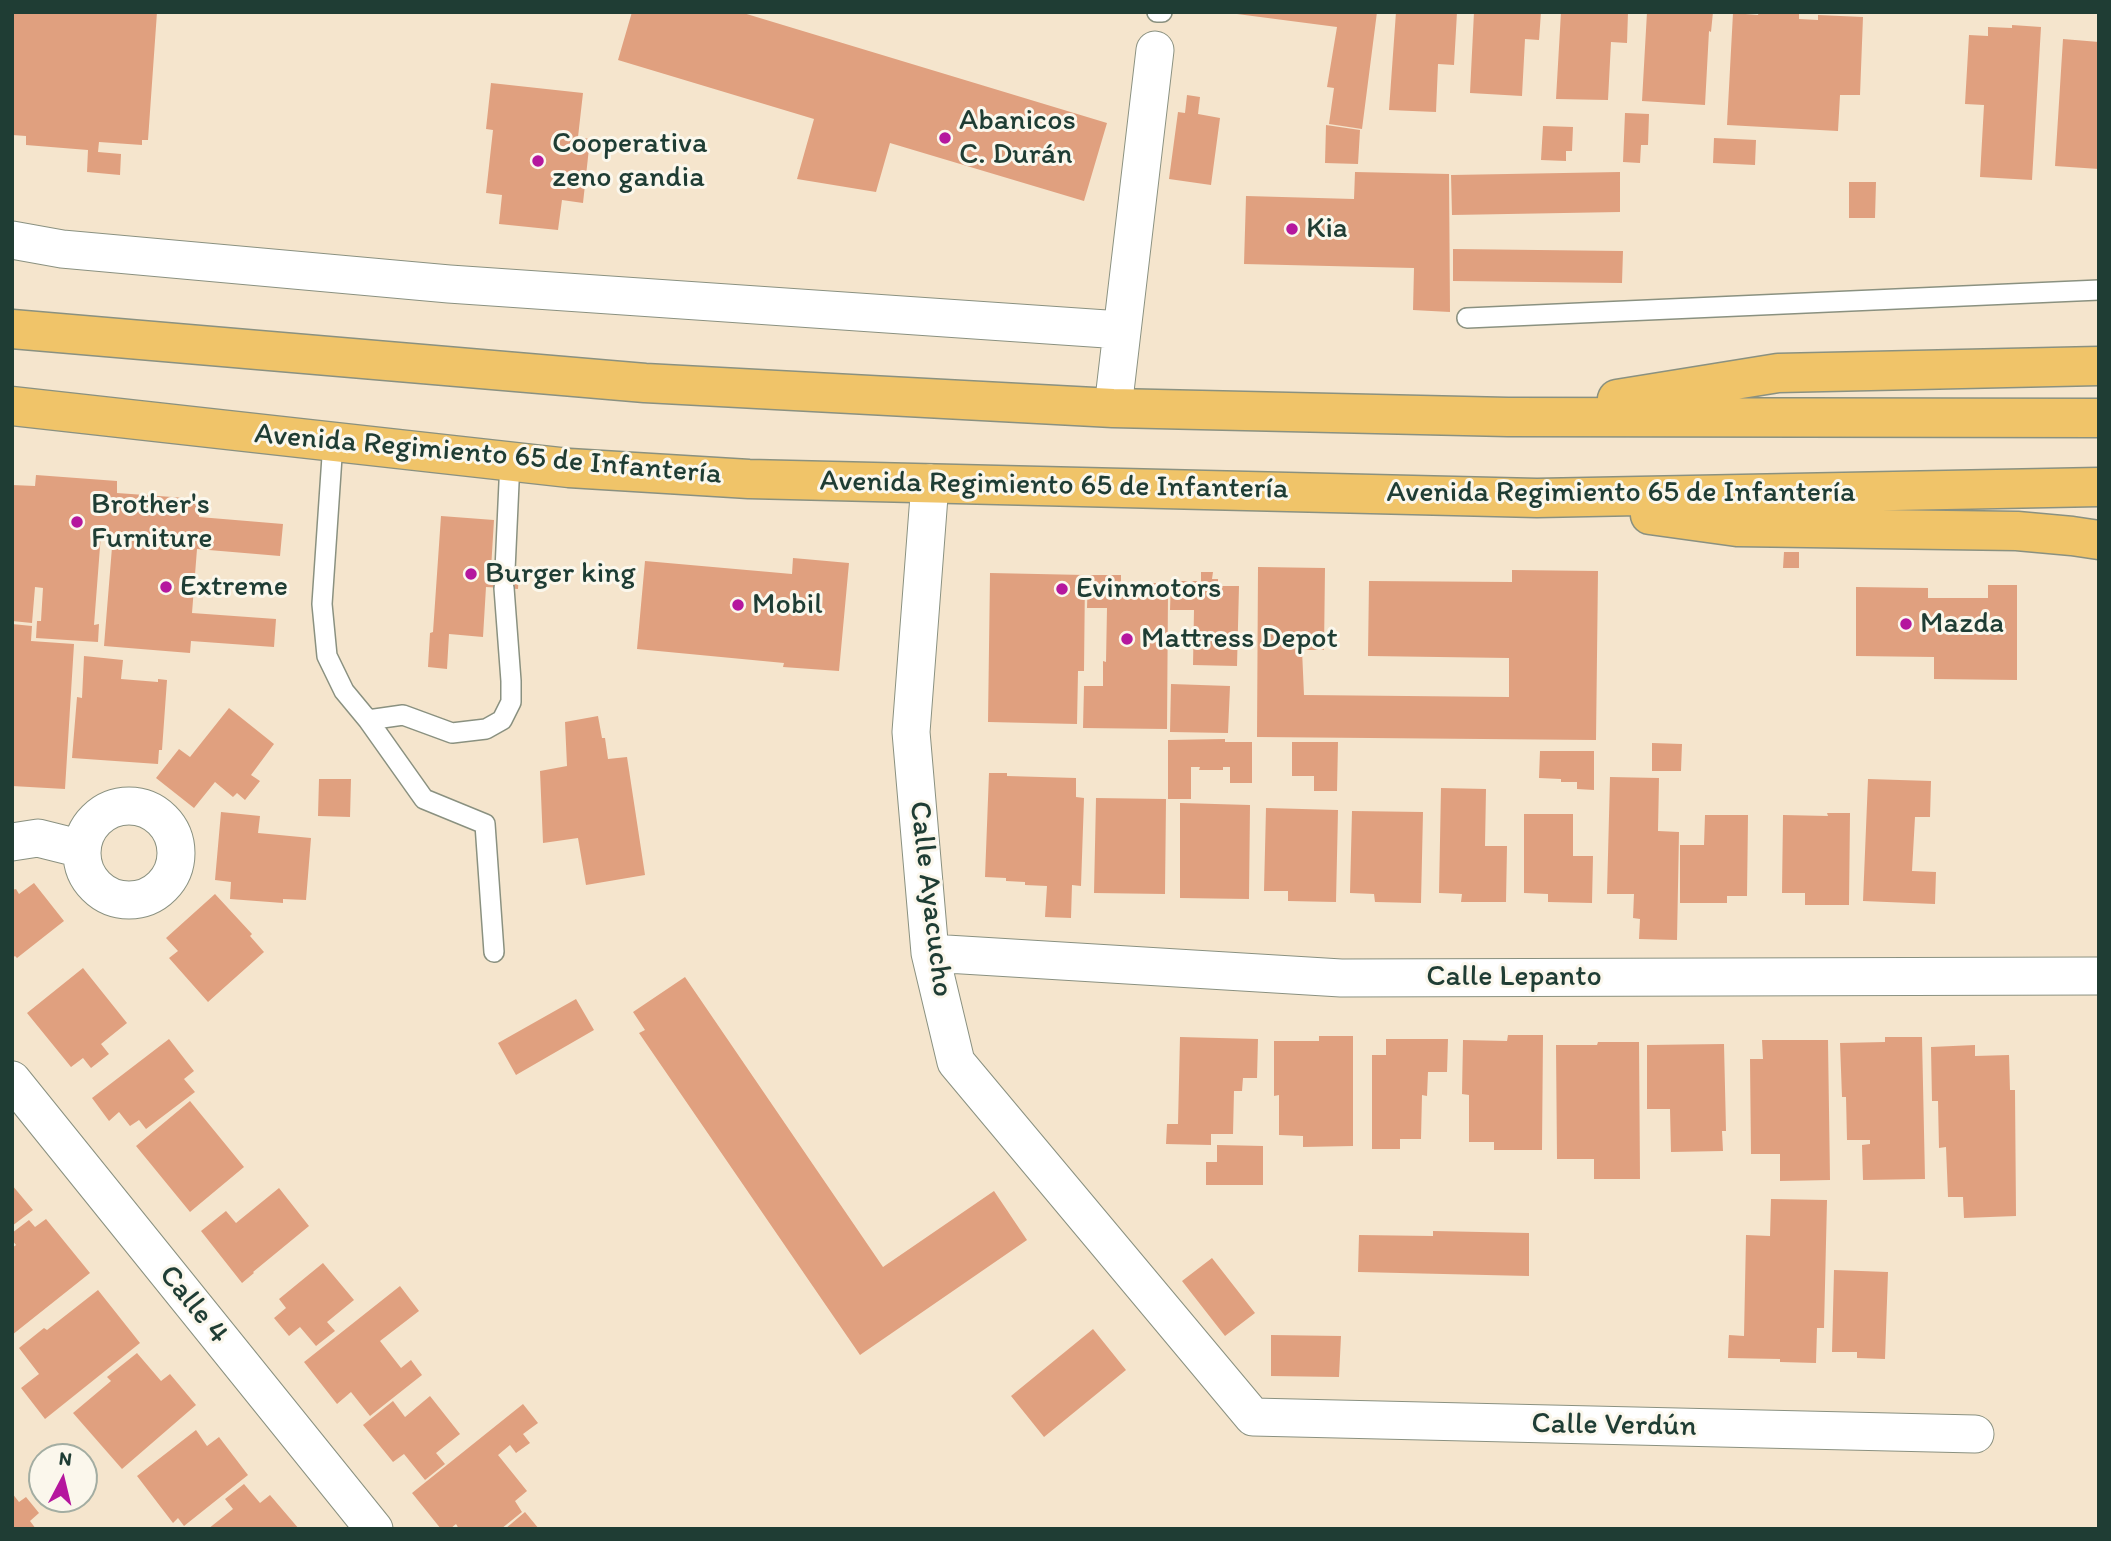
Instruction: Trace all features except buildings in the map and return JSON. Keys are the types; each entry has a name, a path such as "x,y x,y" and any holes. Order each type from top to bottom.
{"highway":[{"path":"12,329 645,383 1113,408 1508,417 2099,418"},
{"path":"1508,417 1778,373 2099,366"},
{"name":"Avenida Regimiento 65 de Infantería","path":"12,406 569,468 736,478 1537,498 2099,486"},
{"path":"1537,498 1737,527 2017,531 2099,540"}],"street":[{"path":"1113,408 1155,50"},
{"path":"12,240 62,249 449,284 1121,330"},
{"name":"Calle Ayacucho","path":"930,483 911,732 930,953 956,1062 1252,1417"},
{"path":"12,842 38,838 82,849"},
{"name":"Calle Lepanto","path":"930,953 1341,978 2099,976"},
{"name":"Calle 4","path":"12,1080 374,1529"},
{"name":"Calle Verdún","path":"1252,1417 1975,1434"}],"lane":[{"path":"1157,12 1162,12"},
{"path":"1467,318 2099,290"},
{"path":"333,442 322,604 327,656 344,691 424,799 485,824 494,952"},
{"path":"368,720 403,715 452,733 486,729 502,720 511,702 504,579 510,461"}],"place":[{"name":"Abanicos C. Durán","path":"945,138"},
{"name":"Cooperativa zeno gandia","path":"538,161"},
{"name":"Kia","path":"1292,229"},
{"name":"Brother's Furniture","path":"77,522"},
{"name":"Burger king","path":"471,574"},
{"name":"Extreme","path":"166,587"},
{"name":"Evinmotors","path":"1062,589"},
{"name":"Mobil","path":"738,605"},
{"name":"Mazda","path":"1906,624"},
{"name":"Mattress Depot","path":"1127,639"}]}
